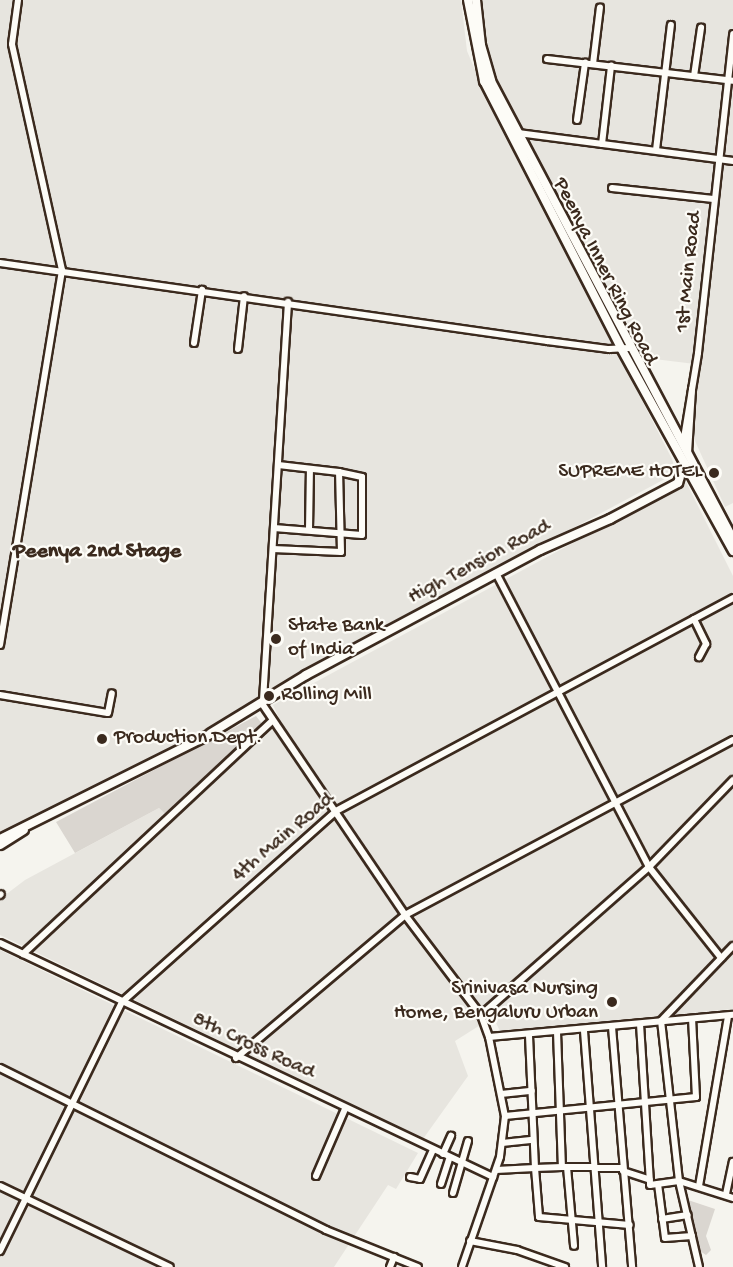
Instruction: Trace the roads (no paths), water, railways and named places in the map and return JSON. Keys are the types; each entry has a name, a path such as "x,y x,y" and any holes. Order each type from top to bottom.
{"main road":[{"name":"Peenya Inner Ring Road","path":"468,0 484,81 620,339 733,539"},
{"name":"Peenya Inner Ring Road","path":"476,0 481,45 490,81 620,339"},
{"name":"Peenya Inner Ring Road","path":"692,469 733,552"},
{"name":"High Tension Road","path":"0,845 24,830 211,733 309,675 496,573 678,483 680,477 692,469"},
{"name":"High Tension Road","path":"0,839 24,830"}],"street":[{"path":"0,645 62,270 12,44 18,0"},
{"path":"593,64 600,7"},
{"path":"656,150 671,25"},
{"path":"694,76 700,28"},
{"name":"1st Main Road","path":"686,458 713,199 730,80 733,34"},
{"path":"546,59 730,80"},
{"path":"577,120 585,63"},
{"path":"602,144 611,66"},
{"path":"518,133 733,161"},
{"path":"612,188 713,199"},
{"path":"0,263 625,348"},
{"path":"194,343 202,290"},
{"path":"238,349 244,296"},
{"path":"288,302 263,702 405,915 481,1016 489,1037 505,1116 502,1143 495,1173 462,1267"},
{"name":"1st Main Road","path":"681,449 692,388"},
{"path":"274,528 362,535 362,477 339,471 278,465"},
{"path":"309,530 310,469"},
{"path":"273,549 341,552 339,471"},
{"path":"496,573 649,867 722,958"},
{"name":"4th Main Road","path":"0,1251 122,1002 336,811 733,598"},
{"path":"694,619 706,644 699,657"},
{"path":"0,695 108,713 112,693"},
{"path":"23,954 273,720"},
{"path":"236,1058 405,915 733,740"},
{"path":"481,1016 649,867 733,780"},
{"name":"8th Cross Road","path":"0,943 236,1058 433,1150 460,1162 495,1173"},
{"path":"660,1022 733,946"},
{"path":"489,1037 584,1031 730,1016 699,1186"},
{"path":"505,1116 697,1095 692,1019"},
{"path":"660,1022 679,1181 699,1267"},
{"path":"640,1024 650,1185 679,1181 733,1198"},
{"path":"612,1027 632,1267"},
{"path":"584,1031 602,1267"},
{"path":"557,1032 565,1167 574,1246"},
{"path":"529,1034 535,1113 533,1140 538,1217 630,1225"},
{"path":"0,1068 73,1102 317,1226 418,1267"},
{"path":"501,1094 532,1091"},
{"path":"316,1176 345,1109"},
{"path":"441,1184 451,1136"},
{"path":"502,1143 533,1140"},
{"path":"453,1193 460,1162 468,1141"},
{"path":"410,1177 420,1179 433,1150"},
{"path":"726,1194 733,1162"},
{"path":"495,1173 535,1168 594,1167 623,1170 650,1180"},
{"path":"658,1184 665,1238 692,1236"},
{"path":"0,1186 170,1267"},
{"path":"662,1219 688,1215"},
{"path":"470,1241 547,1259 565,1267"},
{"path":"390,1267 394,1257"},
{"path":"546,1267 547,1259"}],"place":[{"name":"SUPREME HOTEL","path":"714,473"},
{"name":"State Bank of India","path":"276,639"},
{"name":"Rolling Mill","path":"269,696"},
{"name":"Production Dept.","path":"102,739"},
{"name":"Srinivasa Nursing Home, Bengaluru Urban","path":"612,1002"}],"district":[{"name":"Peenya 2nd Stage","path":"97,553"}]}
